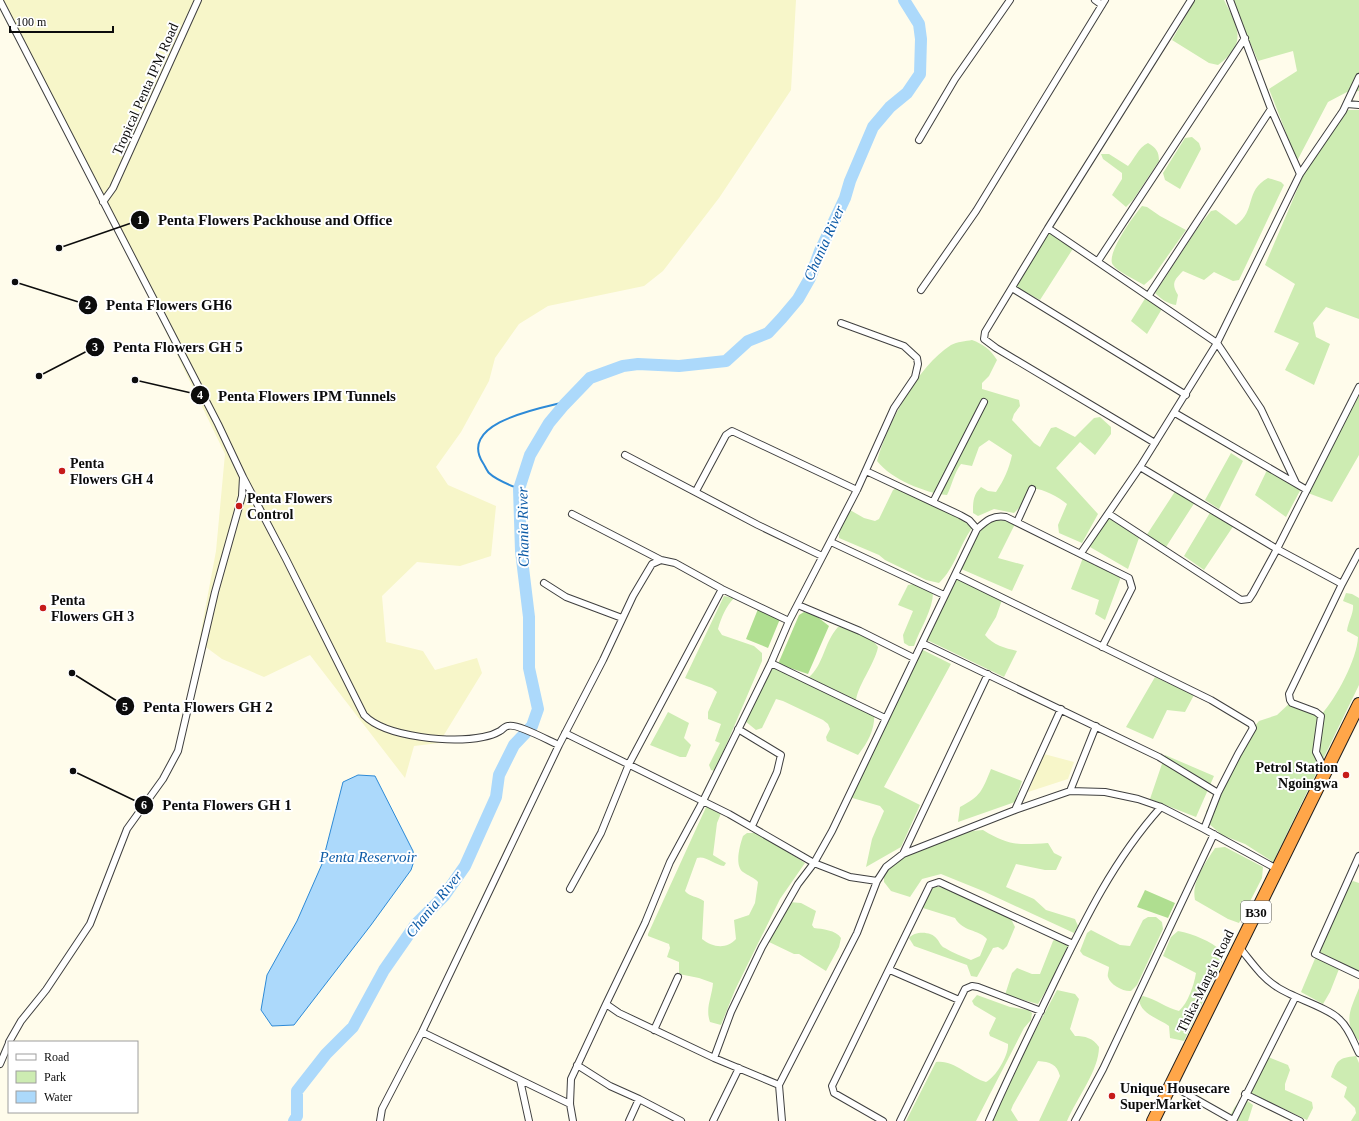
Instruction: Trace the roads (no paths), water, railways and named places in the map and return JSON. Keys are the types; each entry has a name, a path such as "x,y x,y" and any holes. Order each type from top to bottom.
{"highway":[{"name":"Thika-Mang'u Road","path":"1153,1121 1325,770 1359,704"}],"street":[{"name":"Tropical Penta IPM Road","path":"104,202 113,188 198,0"},
{"path":"919,140 955,78 1010,0"},
{"path":"920,290 976,211 1104,2 1095,0"},
{"path":"1155,443 986,342 983,335 1048,228 1191,0"},
{"path":"1230,0 1271,109 1300,174"},
{"path":"0,1 218,424 243,477 286,558 364,715 368,720 386,728 407,734 445,740 485,737 511,726 531,732 559,745"},
{"path":"1098,261 1245,38"},
{"path":"1081,553 1140,468 1217,343 1300,174 1347,104 1359,77"},
{"path":"1347,104 1359,105"},
{"path":"1149,295 1271,109"},
{"path":"1048,228 1149,295 1217,343 1247,385 1261,409 1296,483"},
{"path":"1012,288 1186,394"},
{"path":"573,1121 570,1104 571,1079 645,923 670,862 703,801 771,663 789,621 857,490 894,408 915,377 918,364 914,353 904,346 841,323"},
{"path":"1109,514 1241,600 1249,599 1277,549 1359,387"},
{"path":"933,502 984,402"},
{"path":"1175,413 1307,490"},
{"path":"696,491 726,435 732,431 857,490"},
{"path":"625,455 822,556"},
{"path":"1140,468 1277,549 1342,584"},
{"path":"866,471 960,515 969,520 977,529"},
{"path":"10,1041 21,1021 46,990 90,924 127,829 163,779 178,751 215,592 242,496 243,477"},
{"path":"1016,522 1032,489"},
{"path":"572,514 661,560 675,563 722,589 789,621"},
{"path":"714,1058 731,1012 762,947 798,884 814,863 832,831 977,529 994,516 1006,518 1125,575 1131,582 1132,588 1102,647"},
{"path":"831,542 944,595"},
{"path":"1325,770 1316,752 1321,716 1316,712 1292,703 1289,694 1359,552"},
{"path":"380,1121 382,1109 422,1032 559,745 622,618 652,564 661,560"},
{"path":"956,575 1211,700 1252,725 1253,728 1218,793 1204,828"},
{"path":"544,583 566,597 622,618"},
{"path":"570,889 601,833 629,764 722,589"},
{"path":"798,605 860,631 914,658"},
{"path":"922,642 1159,757 1218,793"},
{"path":"771,663 885,718"},
{"path":"903,854 988,674"},
{"path":"1015,810 1061,709"},
{"path":"1070,791 1096,726"},
{"path":"738,729 781,755 777,772 752,826"},
{"path":"565,733 752,826 814,863 850,877 877,881"},
{"path":"782,1121 779,1085 857,933 877,881 886,867 903,854 1015,810 1070,791 1105,792 1138,799 1161,807 1204,828 1277,869"},
{"path":"989,1121 1073,944 1104,886 1127,850 1161,807"},
{"path":"1075,1121 1106,1062 1214,834"},
{"path":"1359,856 1315,954 1359,974"},
{"path":"883,1121 834,1093 832,1089 890,970 926,890 934,882 939,882 975,898 1073,944"},
{"path":"1239,947 1264,977 1295,998 1339,1018 1346,1027 1359,1053"},
{"path":"890,970 959,1000"},
{"path":"654,1030 678,977"},
{"path":"900,1121 965,989 972,986 998,993 1041,1010"},
{"path":"1171,1085 1233,1121 1245,1094 1295,998"},
{"path":"606,1004 619,1013 654,1030 714,1058 779,1085"},
{"path":"422,1032 570,1104"},
{"path":"0,1064 8,1044"},
{"path":"577,1065 610,1086 639,1099 680,1121"},
{"path":"713,1121 739,1068"},
{"path":"520,1080 529,1121"},
{"path":"1245,1094 1300,1121"},
{"path":"629,1121 639,1099"}],"water":[{"name":"Penta Reservoir","path":"358,775 375,776 413,851 414,861 411,870 371,925 294,1025 272,1026 261,1010 267,975 297,921 322,864 343,782"}],"waterway":[{"name":"Chania River","path":"294,1121 297,1116 297,1091 326,1054 353,1027 384,970 416,924 444,896 465,866 496,797 499,775 514,745 532,726 538,709 529,668 529,617 521,551 519,489 530,455 549,423 590,378 623,366 638,364 679,366 726,361 748,341 768,333 798,299 810,278 820,251 845,198 850,181 873,127 890,107 907,93 920,74 921,39 919,24 904,0"},
{"path":"519,489 499,480 488,472 478,449 481,438 490,428 503,421 535,409 561,403"}],"place":[{"name":"Penta Flowers Packhouse and Office","path":"59,248"},
{"name":"Penta Flowers GH6","path":"15,282"},
{"name":"Penta Flowers GH 5","path":"39,376"},
{"name":"Penta Flowers IPM Tunnels","path":"135,380"},
{"name":"Penta Flowers GH 4","path":"62,471"},
{"name":"Penta Flowers Control","path":"239,506"},
{"name":"Penta Flowers GH 3","path":"43,608"},
{"name":"Penta Flowers GH 2","path":"72,673"},
{"name":"Penta Flowers GH 1","path":"73,771"},
{"name":"Petrol Station Ngoingwa","path":"1346,775"},
{"name":"Unique Housecare SuperMarket","path":"1112,1096"}]}
